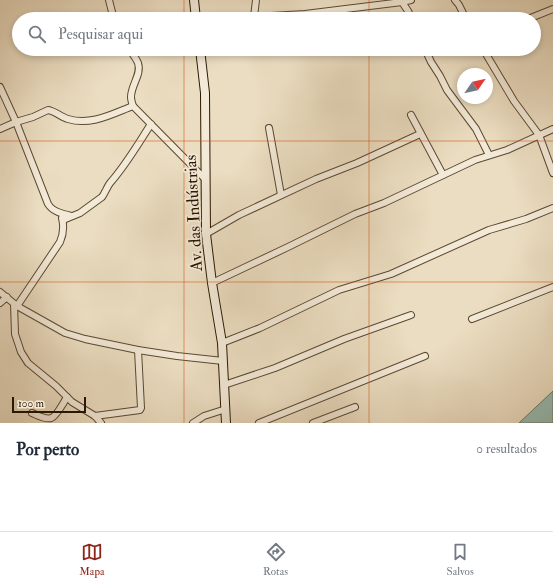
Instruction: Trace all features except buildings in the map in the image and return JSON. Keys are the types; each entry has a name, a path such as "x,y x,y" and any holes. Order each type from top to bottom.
{"street":[{"path":"108,0 112,12"},
{"path":"194,0 195,12"},
{"path":"254,12 256,0"},
{"path":"321,12 411,0"},
{"path":"455,0 462,12"},
{"path":"402,2 408,12"},
{"path":"541,14 553,9"},
{"path":"134,56 139,67 131,95 133,106 205,179"},
{"name":"Av. das Indústrias","path":"201,56 205,93 206,234 222,343 226,423"},
{"path":"428,56 447,90 476,129 489,155"},
{"path":"487,56 514,101 539,135 553,173"},
{"path":"0,87 16,122 48,204 59,213 72,216"},
{"path":"0,129 16,122 34,117 48,110 68,119 85,122 97,120 133,106"},
{"path":"410,115 443,175"},
{"path":"63,220 80,213 105,194 109,185 117,176 151,124"},
{"path":"269,128 281,195"},
{"path":"212,282 355,214 475,160 507,150 553,130"},
{"path":"206,234 238,215 420,134"},
{"path":"222,343 260,328 339,290 391,274 489,230 526,219 553,208"},
{"path":"59,213 63,220 63,236 15,305 15,334 21,352 28,363 56,386 72,402 95,416 101,423"},
{"path":"472,319 553,287"},
{"path":"0,292 15,305 66,333 85,339 138,350 223,361"},
{"path":"0,303 7,298"},
{"path":"224,386 275,368 344,339 411,315"},
{"path":"95,416 140,410 138,350"},
{"path":"259,423 425,356"},
{"path":"32,413 51,418 55,416 67,397"},
{"path":"313,423 355,407"},
{"path":"193,423 204,416 226,409"}],"water":[{"path":"553,391 553,423 519,423"}]}
